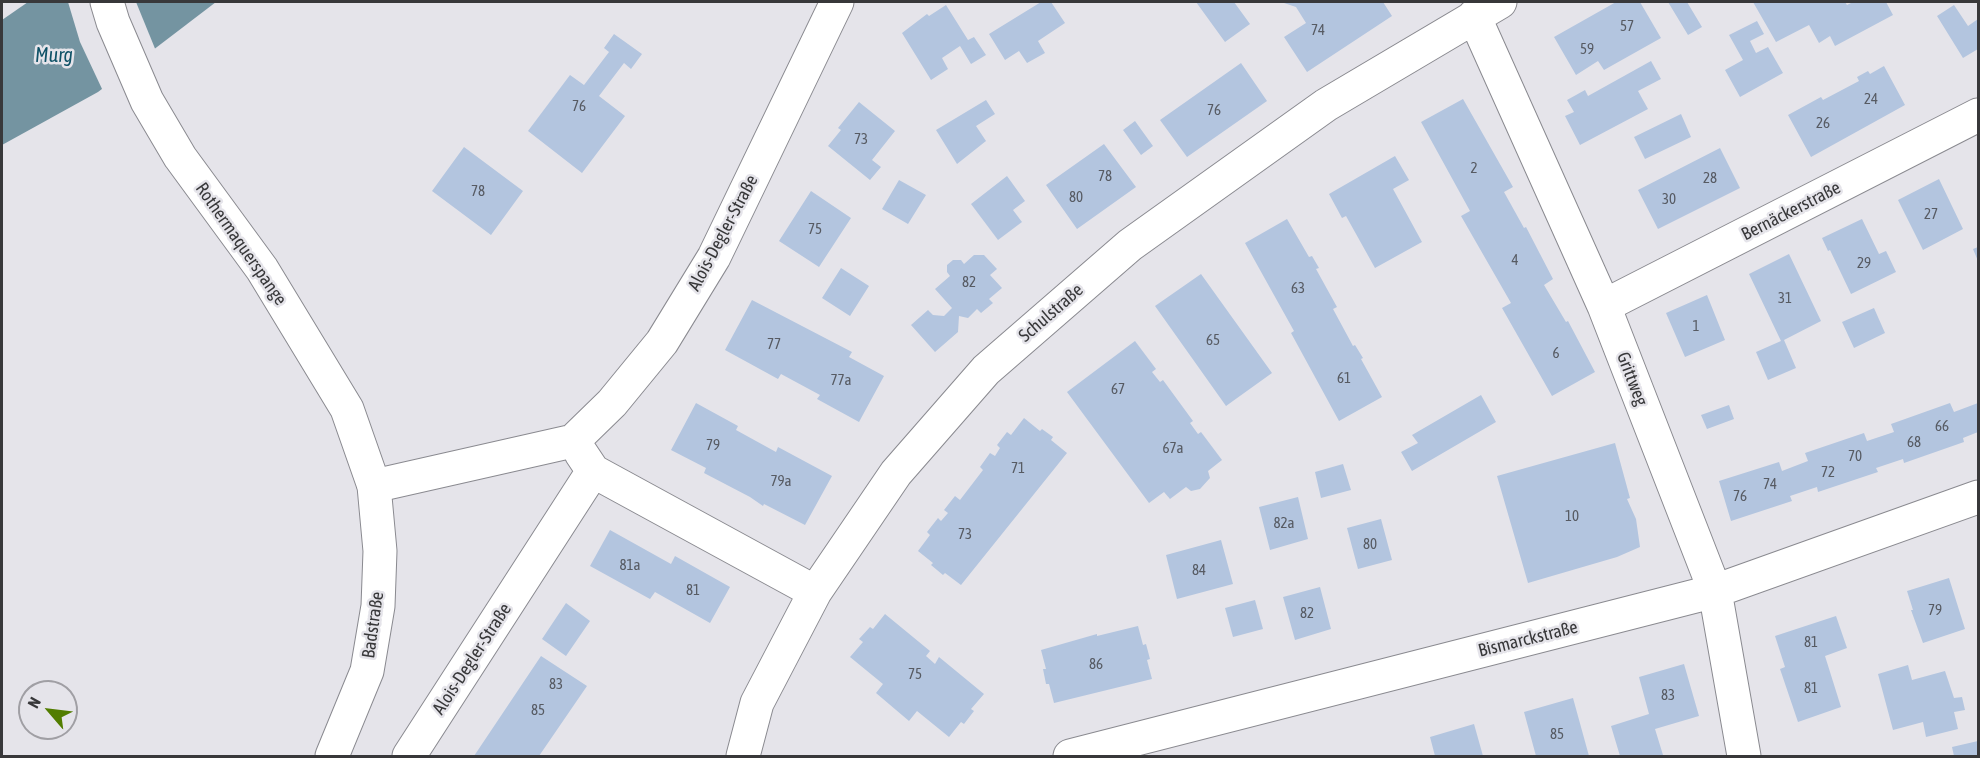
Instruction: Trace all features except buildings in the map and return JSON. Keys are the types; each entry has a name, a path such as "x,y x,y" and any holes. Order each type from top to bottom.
{"street":[{"name":"Rothermaquerspange","path":"107,2 113,22 147,101 180,157 262,269 347,409 374,486"},
{"name":"Alois-Degler-Straße","path":"573,441 612,403 662,342 714,258 837,2"},
{"name":"Grittweg","path":"1487,9 1715,591 1744,756"},
{"name":"Schulstraße","path":"743,756 757,703 815,592 896,473 986,370 1130,245 1326,105 1487,9"},
{"name":"Bernäckerstraße","path":"1604,306 1978,115"},
{"path":"374,486 573,441 593,471 815,592"},
{"name":"Alois-Degler-Straße","path":"409,756 593,471"},
{"name":"Badstraße","path":"332,756 367,671 378,606 380,551 374,486"},
{"name":"Bismarckstraße","path":"1070,756 1715,591 1978,497"}],"water":[{"name":"Murg","path":"28,2 216,2 98,92 2,145 2,20"}],"pier":[{"path":"68,2 136,2 156,51 103,91 80,42"}]}
